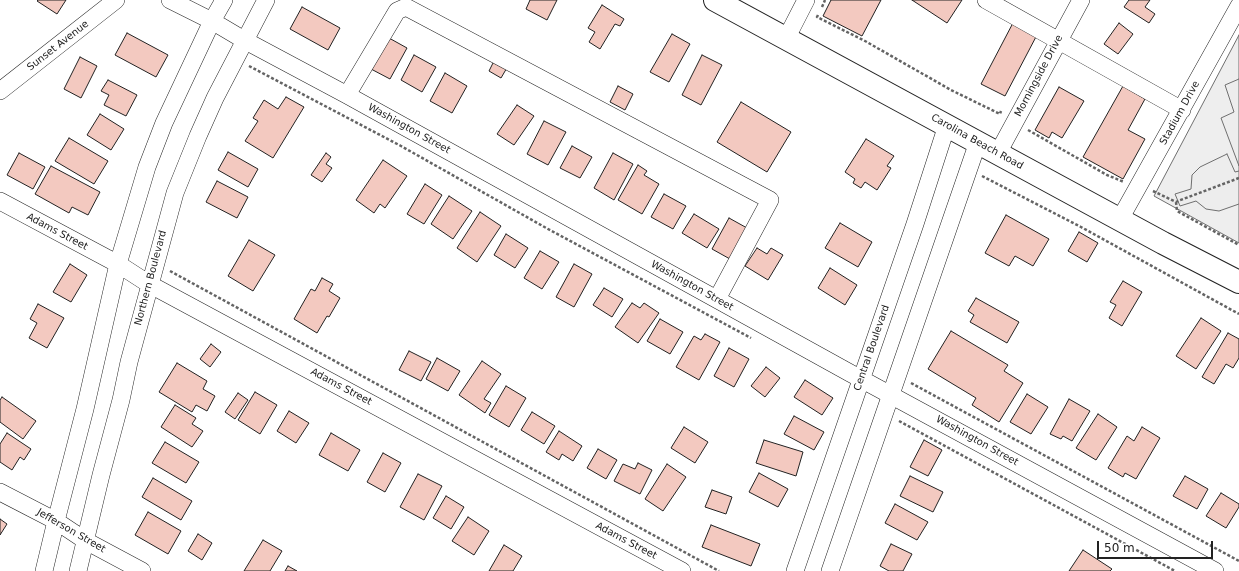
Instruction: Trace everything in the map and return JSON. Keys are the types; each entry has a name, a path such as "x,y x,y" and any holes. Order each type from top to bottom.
{"highway":[{"name":"Carolina Beach Road","path":"715,0 1239,282"}],"street":[{"name":"Sunset Avenue","path":"0,91 116,0"},
{"name":"Washington Street","path":"170,0 212,21 861,379 1215,571"},
{"path":"44,571 85,410 118,264 147,167 161,130 212,21 224,0"},
{"name":"Northern Boulevard","path":"78,571 149,284 175,193 215,98 266,0"},
{"path":"786,39 806,0"},
{"path":"986,0 1182,110"},
{"name":"Morningside Drive","path":"998,153 1081,0"},
{"name":"Stadium Drive","path":"1120,219 1239,6"},
{"path":"347,95 397,11 406,7 770,200 717,300"},
{"name":"Central Boulevard","path":"795,571 915,224 947,125"},
{"path":"830,571 978,142"},
{"name":"Adams Street","path":"0,201 118,264 149,284 682,571"},
{"name":"Jefferson Street","path":"0,492 56,521 86,541 142,571"}],"path":[{"path":"825,0 817,17 865,41 951,90 1000,114"},
{"path":"248,66 401,146 548,229 753,340"},
{"path":"1026,129 1107,175 1126,183"},
{"path":"979,182 982,176 1000,185 1081,227 1239,314"},
{"path":"1153,192 1176,202 1239,178"},
{"path":"1176,202 1178,211 1239,245"},
{"path":"166,269 719,571"},
{"path":"909,382 1239,561"},
{"path":"897,420 1175,571"}],"shaded area":[{"path":"1239,35 1239,243 1154,196"},
{"path":"1239,79 1239,166 1221,118 1234,112 1225,85"},
{"path":"1227,154 1235,172 1239,171 1239,204 1219,211 1206,209 1196,201 1180,206 1175,194 1191,189 1192,175 1200,167"}],"building":[{"path":"66,0 57,14 37,1"},
{"path":"530,0 557,0 547,20 526,9"},
{"path":"831,0 881,0 862,36 823,16"},
{"path":"912,0 962,0 947,23"},
{"path":"1129,0 1150,0 1145,7 1155,14 1149,23 1124,7"},
{"path":"602,5 624,19 620,26 615,24 600,49 589,42 595,32 588,28"},
{"path":"302,7 340,28 328,50 290,29"},
{"path":"1014,21 1038,33 1005,96 981,84"},
{"path":"1119,23 1133,34 1118,54 1104,44"},
{"path":"127,33 168,55 156,77 115,55"},
{"path":"672,34 690,44 669,82 650,72"},
{"path":"389,38 407,48 390,79 371,69"},
{"path":"414,55 436,67 422,92 401,80"},
{"path":"702,55 722,65 701,105 682,95"},
{"path":"80,57 97,66 81,98 64,89"},
{"path":"495,59 508,66 501,78 489,71"},
{"path":"445,73 467,86 452,113 430,101"},
{"path":"108,80 137,95 126,116 104,105 109,95 101,91"},
{"path":"618,86 633,94 625,110 610,102"},
{"path":"1123,86 1145,99 1128,130 1145,139 1123,179 1083,157"},
{"path":"1059,87 1084,101 1062,138 1052,132 1049,138 1035,130"},
{"path":"286,97 304,107 273,158 245,141 258,121 253,118 264,100 278,109"},
{"path":"741,102 791,132 767,172 717,142"},
{"path":"517,105 534,116 514,145 497,134"},
{"path":"100,114 124,129 111,150 87,135"},
{"path":"544,121 566,132 548,165 527,154"},
{"path":"69,138 108,161 94,184 55,161"},
{"path":"866,139 894,156 887,166 891,168 877,190 865,182 861,188 853,183 855,179 845,172"},
{"path":"572,146 592,157 580,178 560,168"},
{"path":"228,152 258,169 248,187 218,170"},
{"path":"19,153 45,167 33,189 7,175"},
{"path":"326,153 331,157 326,164 332,168 322,182 311,175"},
{"path":"613,153 633,164 614,200 594,188"},
{"path":"383,160 407,176 385,208 380,204 374,213 356,200"},
{"path":"638,165 647,171 644,175 659,184 642,214 618,200"},
{"path":"51,166 100,192 88,215 72,207 69,213 35,194"},
{"path":"217,181 248,197 237,218 206,202"},
{"path":"425,184 442,195 424,224 407,214"},
{"path":"664,194 686,206 673,229 651,217"},
{"path":"449,196 472,211 453,239 431,224"},
{"path":"480,212 501,226 477,262 457,248"},
{"path":"694,214 719,229 707,248 682,233"},
{"path":"1006,215 1049,239 1033,266 1015,256 1009,266 985,253"},
{"path":"729,218 747,228 730,259 712,249"},
{"path":"840,223 872,242 858,267 825,248"},
{"path":"1079,232 1098,243 1087,262 1068,251"},
{"path":"506,234 528,248 515,268 494,255"},
{"path":"249,240 275,255 253,291 228,276"},
{"path":"757,248 767,254 771,248 783,255 768,280 745,266"},
{"path":"540,251 559,262 542,289 524,278"},
{"path":"70,264 87,275 71,302 53,292"},
{"path":"574,264 592,274 574,307 556,297"},
{"path":"830,268 857,285 845,305 818,288"},
{"path":"322,278 333,284 329,291 340,298 329,317 327,316 317,333 294,319 311,289 315,291"},
{"path":"1123,281 1142,292 1122,326 1109,318 1116,305 1110,302"},
{"path":"604,288 623,299 612,317 593,305"},
{"path":"976,298 1019,322 1007,343 970,322 974,315 968,311"},
{"path":"632,303 640,308 644,303 659,313 638,343 615,327"},
{"path":"38,304 64,318 47,348 29,338 37,323 30,319"},
{"path":"1201,318 1221,331 1196,369 1176,356"},
{"path":"660,319 683,332 670,354 647,341"},
{"path":"951,331 1008,365 1004,371 1023,383 999,422 972,405 976,398 928,369"},
{"path":"1228,333 1239,339 1239,358 1233,368 1226,364 1214,384 1202,377"},
{"path":"705,334 720,342 699,380 676,367 694,336 701,340"},
{"path":"211,344 221,352 210,367 200,359"},
{"path":"729,348 749,359 734,387 714,376"},
{"path":"409,351 431,362 421,381 399,370"},
{"path":"437,358 460,371 448,391 426,379"},
{"path":"482,361 501,374 484,399 491,403 485,413 459,395"},
{"path":"177,363 207,381 203,389 215,396 207,411 196,405 192,412 159,392"},
{"path":"766,367 780,378 765,397 751,386"},
{"path":"805,380 833,398 822,415 794,397"},
{"path":"506,386 526,398 509,427 489,415"},
{"path":"255,392 277,405 260,434 238,420"},
{"path":"238,393 248,400 235,419 225,412"},
{"path":"1027,394 1048,407 1031,434 1010,422"},
{"path":"2,397 36,421 23,439 0,422 0,400"},
{"path":"1069,399 1090,411 1072,441 1063,436 1061,439 1050,434"},
{"path":"175,405 196,418 192,424 203,431 192,447 161,427"},
{"path":"289,411 309,423 296,443 277,431"},
{"path":"532,412 555,426 544,444 521,430"},
{"path":"1098,414 1117,427 1096,460 1076,448"},
{"path":"794,416 824,432 814,450 784,434"},
{"path":"684,427 708,442 695,463 671,448"},
{"path":"1142,427 1160,438 1136,479 1125,473 1123,477 1108,468 1127,436 1134,441"},
{"path":"559,431 582,446 573,461 562,454 559,460 546,452"},
{"path":"7,433 31,449 24,460 20,457 12,470 0,462 0,444"},
{"path":"331,433 360,450 348,471 319,455"},
{"path":"764,440 803,452 796,476 756,463"},
{"path":"924,440 942,450 928,476 910,467"},
{"path":"165,442 199,462 186,483 152,463"},
{"path":"598,449 617,460 606,479 587,468"},
{"path":"383,453 401,463 385,492 367,482"},
{"path":"638,463 652,470 640,494 614,481 623,464 635,469"},
{"path":"667,464 686,477 663,511 645,499"},
{"path":"759,473 788,489 778,507 749,492"},
{"path":"418,474 442,486 424,520 400,507"},
{"path":"910,476 943,492 933,512 900,496"},
{"path":"1185,476 1208,489 1197,509 1173,496"},
{"path":"153,478 192,501 181,520 142,497"},
{"path":"712,490 732,497 726,514 705,507"},
{"path":"1221,493 1239,504 1239,507 1226,528 1206,516"},
{"path":"446,496 464,507 451,529 433,518"},
{"path":"895,504 928,522 917,540 885,523"},
{"path":"148,512 181,531 168,554 135,535"},
{"path":"468,517 489,531 474,555 452,541"},
{"path":"0,519 7,524 0,535"},
{"path":"711,525 760,544 751,566 702,547"},
{"path":"198,534 212,543 202,560 188,551"},
{"path":"263,540 282,551 270,571 244,571"},
{"path":"891,544 912,554 903,571 889,571 880,566"},
{"path":"504,545 522,556 513,571 489,571"},
{"path":"1083,550 1112,569 1110,571 1069,571"},
{"path":"288,566 297,571 285,571"}]}
